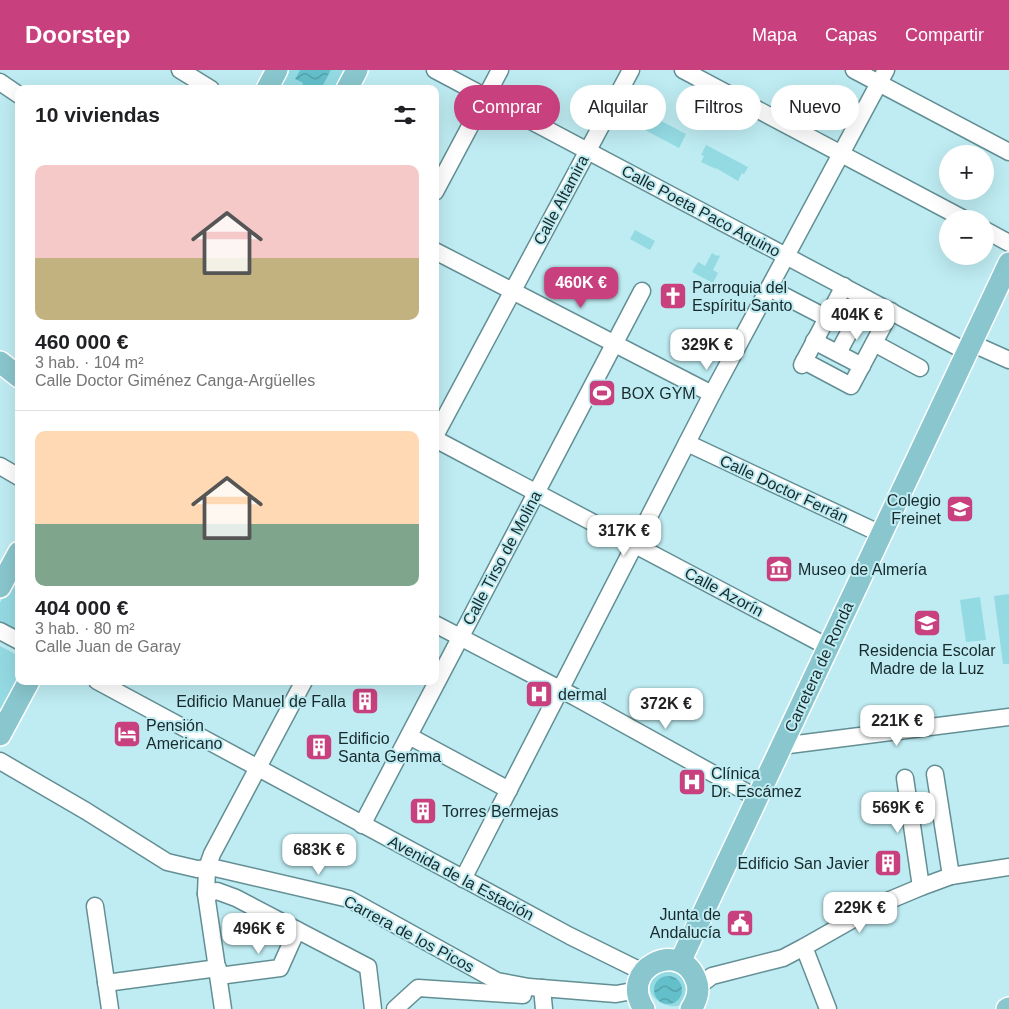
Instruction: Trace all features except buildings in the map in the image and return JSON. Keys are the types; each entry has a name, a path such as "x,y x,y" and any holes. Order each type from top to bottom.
{"main road":[{"path":"269,85 278,70"},
{"path":"349,85 357,70"},
{"name":"Carretera de Ronda","path":"680,962 1009,263"},
{"path":"0,362 15,374"},
{"path":"0,587 15,559"},
{"path":"0,735 27,685"},
{"path":"641,1001 638,982 643,972 657,961 668,959 680,962 691,970 698,983 695,999"}],"street":[{"path":"180,70 204,85"},
{"name":"Calle Poeta Paco Aquino","path":"435,70 463,85"},
{"path":"492,85 500,70"},
{"name":"Calle Altamira","path":"439,430 630,70"},
{"path":"683,70 947,210"},
{"path":"854,70 882,77 1009,152"},
{"path":"463,879 712,394 882,77"},
{"path":"0,82 15,93"},
{"path":"439,185 468,130"},
{"name":"Calle Poeta Paco Aquino","path":"548,130 891,311 969,347 1009,360"},
{"path":"994,235 1009,243"},
{"path":"439,253 712,394"},
{"path":"844,286 803,363 851,386 891,311"},
{"path":"769,288 827,318"},
{"name":"Calle Tirso de Molina","path":"439,678 642,292"},
{"path":"838,353 867,299"},
{"path":"814,341 862,366"},
{"path":"874,343 920,368"},
{"name":"Calle Azorín","path":"439,440 828,647"},
{"name":"Calle Doctor Ferrán","path":"687,443 881,534"},
{"path":"0,466 15,475"},
{"path":"439,626 561,689 757,798"},
{"path":"0,630 15,639"},
{"name":"Avenida de la Estación","path":"104,685 463,879 570,936 643,972"},
{"path":"223,1009 206,894 207,868 212,854 302,685"},
{"name":"Calle Tirso de Molina","path":"362,824 435,685"},
{"path":"781,746 1009,717"},
{"path":"408,736 509,790"},
{"name":"Carrera de los Picos","path":"0,761 86,811 166,862 197,869 215,868 349,899 496,981 543,998 627,992 641,1001"},
{"path":"935,774 951,876"},
{"path":"906,778 921,887"},
{"path":"695,999 700,986 712,976 777,959 804,947 878,905 951,876 1009,867"},
{"path":"236,898 240,874"},
{"path":"206,894 218,891 236,898 368,967 374,1009"},
{"path":"95,906 110,1009"},
{"path":"106,983 280,968 297,930"},
{"path":"804,947 828,1009"},
{"path":"394,1009 418,988 543,998"}],"shaded area":[{"path":"284,70 300,70 295,79 303,83 302,85 276,85"},
{"path":"331,70 347,70 339,85 323,85"},
{"path":"666,124 686,134 679,148 645,130 666,130"},
{"path":"706,145 748,167 738,181 716,168 701,162 704,156 701,155"},
{"path":"635,230 655,241 650,250 630,239"},
{"path":"712,253 720,256 713,270 718,273 713,283 692,272 698,262 705,266"},
{"path":"15,575 15,633 0,625 0,603"},
{"path":"1009,594 1009,664 1003,664 994,596"},
{"path":"980,597 986,640 966,642 960,600"},
{"path":"0,646 15,654 15,685 17,685 0,718"},
{"path":"666,971 675,973 686,984 686,997 678,1006 669,1006 662,1003 655,999 651,993 651,981 657,975"}],"water":[{"path":"300,70 331,70 323,85 302,85 303,83 295,79"},
{"path":"668,976 678,980 682,990 678,1000 668,1004 658,1000 654,990 658,980"}],"place":[{"name":"Parroquia del Espíritu Santo","path":"673,296"},
{"name":"BOX GYM","path":"602,393"},
{"name":"Colegio Freinet","path":"960,509"},
{"name":"Museo de Almería","path":"779,569"},
{"name":"Residencia Escolar Madre de la Luz","path":"927,623"},
{"name":"dermal","path":"539,694"},
{"name":"Edificio Manuel de Falla","path":"365,701"},
{"name":"Pensión Americano","path":"127,734"},
{"name":"Edificio Santa Gemma","path":"319,747"},
{"name":"Clínica Dr. Escámez","path":"692,782"},
{"name":"Torres Bermejas","path":"423,811"},
{"name":"Edificio San Javier","path":"888,863"},
{"name":"Junta de Andalucía","path":"740,923"}]}
